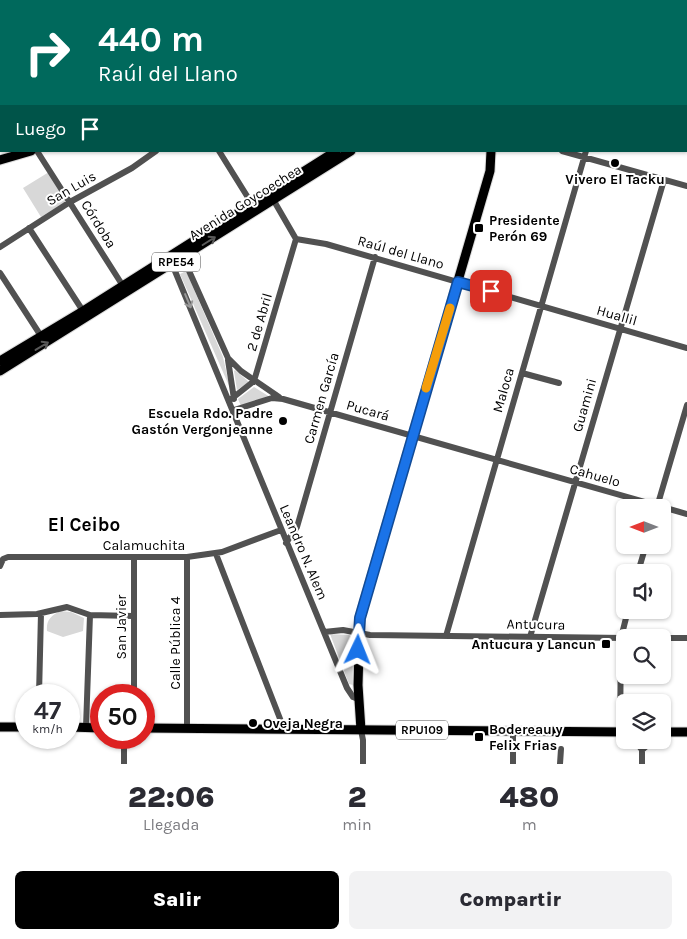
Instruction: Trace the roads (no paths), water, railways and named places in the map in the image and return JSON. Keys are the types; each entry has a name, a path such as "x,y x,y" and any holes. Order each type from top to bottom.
{"main road":[{"path":"0,160 27,152"},
{"name":"Avenida Goycoechea","path":"0,371 172,264 181,253 252,204 334,152"},
{"name":"Avenida Goycoechea","path":"181,253 274,201 349,152"},
{"path":"360,730 358,633 363,608 490,170 491,152"},
{"name":"Avenida Goycoechea","path":"0,361 123,286 172,264"},
{"path":"0,727 15,727"},
{"path":"80,727 90,727"},
{"name":"RPU109","path":"155,728 616,732"},
{"path":"671,732 687,732"}],"street":[{"name":"Córdoba","path":"38,152 123,286"},
{"name":"San Luis","path":"0,247 70,202 132,168 155,152"},
{"path":"220,152 252,204"},
{"path":"570,152 585,154 687,186"},
{"name":"Maloca","path":"446,636 585,154"},
{"name":"Guamini","path":"530,637 664,180"},
{"path":"274,201 296,239"},
{"path":"29,228 83,311"},
{"name":"Raúl del Llano","path":"296,239 326,244 375,257 540,306"},
{"name":"2 de Abril","path":"254,381 296,239"},
{"name":"Leandro N. Alem","path":"181,253 228,358 234,410 286,544 347,688 353,697 358,699"},
{"name":"Carmen García","path":"286,544 297,527 375,257"},
{"path":"172,264 187,267"},
{"name":"Leandro N. Alem","path":"172,264 232,399"},
{"path":"0,273 41,336"},
{"name":"Huallil","path":"540,306 687,348"},
{"name":"Leandro N. Alem","path":"228,358 254,381 282,399"},
{"path":"522,373 559,383"},
{"path":"232,399 254,381"},
{"name":"Pucará","path":"234,410 270,399 282,399 496,460"},
{"path":"659,499 687,405"},
{"name":"Cahuelo","path":"496,460 633,499"},
{"name":"Cahuelo","path":"671,510 687,514"},
{"name":"Calamuchita","path":"1,562 70,557 187,558 216,554 281,530"},
{"path":"216,554 284,729"},
{"name":"San Javier","path":"134,558 134,684"},
{"name":"Calle Pública 4","path":"187,558 187,729"},
{"path":"0,615 41,613 56,607 66,607 90,615 134,616"},
{"path":"39,684 41,613"},
{"path":"86,727 90,615"},
{"name":"Antucura","path":"324,632 343,630 358,633 446,636 616,638"},
{"path":"671,638 687,638"},
{"path":"360,730 363,740 363,764"},
{"path":"513,731 513,764"},
{"path":"560,764 561,748"},
{"path":"124,749 124,764"},
{"path":"642,750 642,764"}],"place":[{"name":"Vivero El Tacku","path":"615,163"},
{"name":"Presidente Perón 69","path":"479,228"},
{"name":"Escuela Rdo. Padre Gastón Vergonjeanne","path":"283,421"},
{"name":"Antucura y Lancun","path":"606,644"},
{"name":"Oveja Negra","path":"253,723"},
{"name":"Bodereau y Felix Frias","path":"479,737"}],"district":[{"name":"El Ceibo","path":"84,524"}]}
